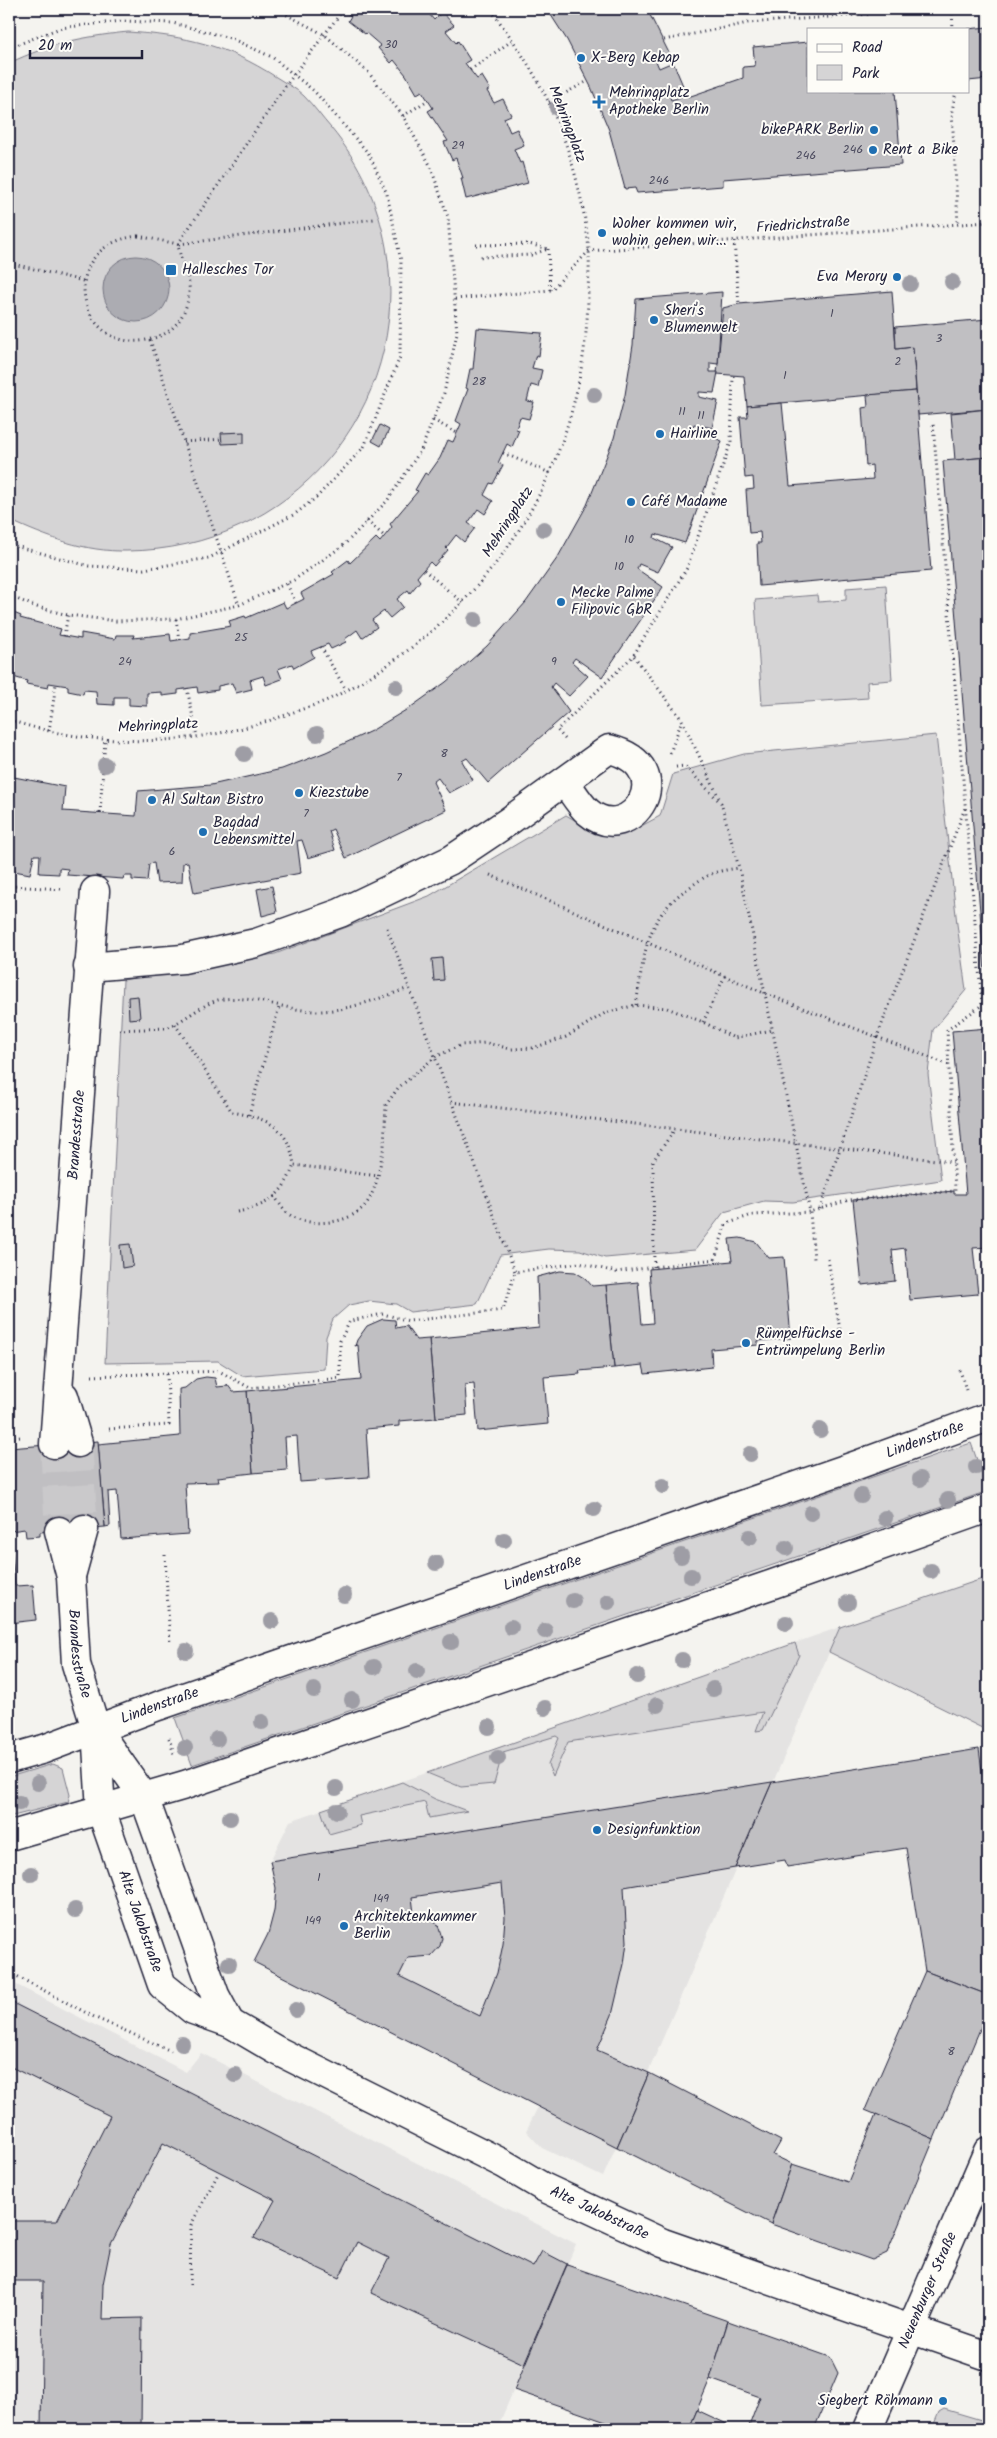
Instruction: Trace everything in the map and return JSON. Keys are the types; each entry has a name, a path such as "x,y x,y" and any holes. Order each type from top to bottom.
{"street":[{"path":"88,967 184,959 256,943 340,913 451,860 565,782 609,749 624,753 638,763 643,770 647,786 642,805 634,814 616,822 606,821 588,812 565,782"},
{"name":"Brandesstraße","path":"68,1439 59,1378 83,1031 95,891"},
{"name":"Lindenstraße","path":"9,1759 988,1417"},
{"path":"9,1836 144,1797 404,1711 988,1508"},
{"name":"Brandesstraße","path":"72,1530 71,1577 76,1664 96,1729"},
{"path":"96,1729 144,1797 215,1995 230,2023"},
{"path":"96,1729 101,1810"},
{"name":"Alte Jakobstraße","path":"101,1810 162,1985 193,2010 230,2023 276,2050 496,2160 543,2188 663,2243 988,2356"},
{"name":"Neuenburger Straße","path":"868,2429 988,2150"}],"path":[{"path":"9,596 37,607 68,615 116,621 176,619 239,605 287,584 344,545 387,501 421,450 444,393 457,333 448,217 430,165 403,116 368,72 324,35 276,9"},
{"name":"Mehringplatz","path":"9,720 49,731 105,740 182,739 259,725 332,698 398,659 463,603 507,550 550,473 573,410 587,333 589,252 581,203 568,152 549,102 513,40 490,9"},
{"path":"952,9 953,28"},
{"path":"343,10 287,84 178,244 180,259 187,274 190,291 186,307 178,322 166,333 150,340 136,342 121,340 107,333 96,324 88,311 84,297 84,282 88,267 96,254 108,244 123,238 138,236 178,244 374,219"},
{"path":"664,40 748,23 870,14"},
{"path":"9,48 60,28 122,21 173,23 230,38 272,57 314,91 369,154 387,194 401,261 400,357 364,447 317,497 295,514 209,558 144,569 89,566 14,546 9,542"},
{"path":"470,70 513,40"},
{"path":"549,102 588,81"},
{"path":"956,92 952,111 958,224"},
{"path":"403,116 428,100"},
{"name":"Friedrichstraße","path":"589,252 988,222"},
{"path":"734,241 739,304"},
{"path":"476,245 530,244 548,249"},
{"path":"548,249 550,290"},
{"path":"477,257 530,255 548,249"},
{"path":"455,300 550,290 589,252"},
{"path":"9,263 84,282"},
{"path":"150,340 239,605"},
{"path":"588,764 557,730 634,656 688,568 731,442 733,375"},
{"path":"433,420 457,433"},
{"path":"515,1272 578,1263 616,1272 715,1259 726,1224 752,1215 810,1212 849,1200 954,1191 947,1030 982,1005 933,423"},
{"path":"184,442 222,439"},
{"path":"503,453 550,473"},
{"path":"367,521 384,536"},
{"path":"424,570 463,603"},
{"path":"287,584 296,603"},
{"path":"64,636 68,615"},
{"path":"176,619 179,640"},
{"path":"321,647 346,690"},
{"path":"634,656 682,720 722,803 739,868 810,1212 814,1259"},
{"path":"49,731 56,684"},
{"path":"187,688 197,737"},
{"path":"100,813 105,740"},
{"path":"643,770 685,766 722,803"},
{"path":"820,1209 877,1037 966,805"},
{"path":"451,860 495,876 764,993 949,1065"},
{"path":"636,1005 648,942 658,918 675,897 701,877 714,872 739,868"},
{"path":"10,886 95,891"},
{"path":"59,1378 219,1371 250,1388 340,1378 340,1341 350,1322 383,1314 409,1321 503,1310 515,1272 375,896"},
{"path":"703,1022 725,976"},
{"path":"83,1031 166,1028 218,1000 255,1000 298,1011 322,1011 362,1004 409,988"},
{"path":"274,1196 286,1212 298,1220 324,1222 339,1220 353,1216 362,1209 375,1186 378,1176 384,1146 386,1105 398,1088 435,1057 461,1045 487,1043 511,1049 533,1048 566,1038 605,1013 636,1005 667,1008 703,1022 734,1038 772,1030"},
{"path":"250,1115 279,1007"},
{"path":"175,1024 232,1112 250,1115 273,1124 288,1142 294,1165 284,1185 274,1196 257,1208 236,1212"},
{"path":"451,1102 953,1162"},
{"path":"654,1267 653,1161 675,1128"},
{"path":"294,1165 378,1176"},
{"path":"828,1258 842,1336"},
{"path":"960,1370 965,1386"},
{"path":"68,1439 169,1425 168,1373"},
{"path":"165,1555 170,1644"},
{"path":"166,1729 177,1762"},
{"path":"9,1972 96,2018 171,2051"},
{"path":"190,2285 191,2225 218,2172"}],"shaded area":[{"path":"142,256 160,265 167,276 169,289 167,302 160,313 149,320 130,322 112,313 105,302 103,283 112,265 123,258"},
{"path":"840,1627 603,2177 542,2148 526,2131 538,2107 254,1962 268,1934 274,1911 276,1888 270,1861 290,1821"},
{"path":"9,1981 186,2072 201,2053 576,2244 497,2429 9,2429"}],"green space":[{"path":"128,32 169,36 223,50 258,66 294,88 308,100 351,155 373,199 386,247 390,307 380,363 359,414 328,459 288,497 240,526 186,544 111,551 66,542 9,520 9,63 39,50 67,42"},
{"path":"886,585 892,680 867,682 868,698 762,705 755,600 817,595 818,602 846,600 846,588"},
{"path":"936,735 966,990 933,1030 928,1074 941,1180 793,1202 764,1201 724,1212 695,1250 605,1258 580,1250 549,1249 500,1255 477,1304 410,1312 396,1304 369,1301 349,1305 333,1319 326,1337 324,1369 242,1376 218,1361 105,1363 123,980 275,954 429,896 566,815 592,830 628,833 660,816 673,774 744,754"},
{"path":"971,1443 988,1491 192,1765 175,1718"},
{"path":"988,1577 988,1731 829,1652 840,1627"},
{"path":"795,1643 799,1655 763,1730 756,1731 763,1712 568,1742 553,1776 548,1765 559,1738 556,1736 503,1752 494,1784 461,1787 427,1773"},
{"path":"53,1764 63,1768 70,1795 68,1802 9,1817 9,1777"},
{"path":"402,1782 435,1799 467,1811 429,1818 425,1802 359,1816 361,1825 329,1834 321,1810"},
{"path":"944,2409 988,2422 988,2429 932,2429 939,2412"}],"building":[{"path":"341,9 425,9 434,20 442,12 454,25 446,31 456,43 458,41 470,60 465,63 477,79 482,76 490,89 487,91 494,103 503,99 511,115 504,118 510,132 517,129 524,145 514,149 520,163 522,162 528,183 466,199 461,178 463,178 456,158 452,160 444,142 448,141 428,111 433,108 422,91 417,94 406,75 394,60 391,63 378,48 381,46 348,21 351,16"},
{"path":"547,9 647,9 670,55 656,61 659,68 673,62 684,88 669,94 671,100 686,95 688,97 743,78 743,67 755,66 753,47 807,42 807,92 895,92 901,165 723,179 723,186 637,193 635,188 625,189 609,130 591,87 567,40"},
{"path":"988,27 988,79 970,81 970,29"},
{"path":"892,291 896,349 913,347 916,391 747,406 744,376 717,374 723,308 739,304"},
{"path":"722,292 718,364 710,363 710,372 718,372 714,393 699,392 699,397 718,401 712,428 694,424 692,429 722,441 685,543 655,534 654,538 672,547 658,572 639,564 637,569 663,587 602,677 575,658 572,662 588,676 569,696 554,683 551,687 569,712 488,783 467,758 462,761 473,780 449,793 438,778 433,782 446,810 346,858 333,829 329,831 335,850 308,858 302,840 297,841 301,873 194,893 188,862 183,863 182,882 157,883 154,863 149,864 147,881 132,880 132,876 124,876 123,879 67,875 68,869 59,868 59,874 39,873 40,855 34,855 30,874 9,870 9,776 65,787 63,811 136,816 138,791 211,785 282,769 326,752 371,731 411,707 446,682 487,646 526,602 558,557 587,505 614,438 625,395 633,345 636,299"},
{"path":"988,319 988,409 918,415 913,347 896,349 895,327"},
{"path":"477,328 542,333 539,356 536,355 532,368 542,370 538,387 531,385 527,401 534,402 529,419 520,417 516,429 519,430 512,447 507,444 498,463 503,465 493,484 490,483 484,495 493,501 485,514 478,509 468,523 475,528 464,542 456,535 446,548 448,550 434,566 430,562 417,577 420,581 410,593 408,590 397,599 403,607 390,618 384,611 372,620 377,627 362,638 357,630 345,639 346,642 331,649 328,644 311,651 314,657 294,668 292,664 278,669 282,679 266,685 263,676 250,680 252,689 236,693 232,683 218,686 218,690 198,693 197,687 178,690 178,694 162,696 162,692 147,693 147,706 129,705 129,697 114,697 114,705 97,704 96,691 84,690 83,694 68,691 68,686 49,683 48,688 26,684 27,681 13,677 9,686 9,611 21,616 20,618 61,629 59,635 81,639 81,633 115,639 116,635 134,635 133,638 170,634 171,641 190,638 190,633 231,626 229,621 245,616 246,618 283,602 286,608 304,599 301,593 334,574 332,572 348,560 350,563 376,538 380,542 392,527 390,524 418,491 415,490 425,473 428,475 440,458 448,440 453,442 461,424 456,421 468,389 466,388 470,369 473,369"},
{"path":"916,391 931,571 759,586 757,543 761,543 760,532 749,533 746,490 754,489 753,477 745,478 740,417 748,417 747,406 782,403 790,486 873,479 872,465 866,466 862,408 868,407 867,395"},
{"path":"988,409 988,457 955,460 951,413"},
{"path":"380,425 389,430 381,446 372,441"},
{"path":"244,432 244,443 222,444 221,433"},
{"path":"988,457 988,1009 943,461"},
{"path":"9,870 13,870 9,891"},
{"path":"272,886 277,912 262,916 257,889"},
{"path":"442,958 444,980 434,981 432,959"},
{"path":"138,996 140,1018 129,1019 128,997"},
{"path":"9,1006 14,1061 9,1061"},
{"path":"988,1028 988,1247 973,1248 978,1294 910,1300 905,1248 892,1250 895,1281 862,1285 853,1200 954,1191 954,1194 966,1194 952,1031"},
{"path":"740,1238 756,1242 769,1258 784,1257 791,1338 758,1341 758,1345 711,1349 712,1367 645,1374 643,1365 614,1368 606,1285 638,1282 642,1324 653,1323 649,1269 732,1261 729,1239"},
{"path":"130,1244 133,1266 122,1268 120,1245"},
{"path":"560,1271 575,1272 585,1278 592,1286 606,1285 614,1368 579,1371 580,1374 544,1377 548,1424 478,1431 474,1384 465,1385 467,1415 436,1418 429,1339 539,1328 537,1277"},
{"path":"383,1319 395,1320 396,1328 406,1326 416,1340 429,1339 436,1418 399,1421 399,1426 366,1429 369,1477 300,1482 297,1436 285,1437 287,1470 253,1473 247,1391 361,1380 358,1345 355,1346 357,1340 367,1326"},
{"path":"215,1378 217,1387 227,1386 227,1384 233,1392 247,1391 253,1473 218,1477 219,1482 185,1483 188,1534 121,1539 117,1491 108,1492 110,1526 105,1527 98,1444 180,1436 179,1389 185,1388 196,1379"},
{"path":"98,1441 105,1527 40,1532 40,1536 26,1537 25,1529 10,1531 15,1586 33,1585 36,1620 9,1623 9,1448"},
{"path":"979,1749 988,1815 988,1995 925,1971 906,1848 787,1867 785,1860 735,1868 772,1782"},
{"path":"772,1782 735,1868 624,1887 627,1942 624,1964 612,2015 597,2050 649,2073 617,2147 254,1962 268,1934 274,1911 276,1888 270,1861","holes":["502,1883 505,1918 503,1944 497,1973 480,2016 399,1976 408,1958 431,1956 440,1946 442,1938 438,1925 433,1919 428,1916 414,1914 412,1897"]},
{"path":"925,1971 988,1995 988,2010 934,2139 865,2110"},
{"path":"9,2001 533,2267 542,2251 567,2264 524,2364 371,2293 389,2258 357,2242 339,2278 254,2238 275,2200 163,2143 111,2244 103,2284 102,2319 142,2318 141,2429 41,2429 43,2281 9,2281 9,2221 57,2221 110,2116 9,2066"},
{"path":"649,2073 781,2141 773,2155 792,2164 771,2224 617,2147"},
{"path":"876,2114 934,2139 887,2253 872,2260 771,2224 792,2164 848,2182"},
{"path":"567,2265 728,2321 710,2379 689,2429 626,2429 514,2390"},
{"path":"728,2321 830,2357 838,2373 814,2429 748,2429 760,2397 710,2379"},
{"path":"697,2410 727,2424 725,2429 689,2429"}],"tunnel":[{"path":"78,1443 84,1529"},
{"path":"54,1444 59,1531"}],"place":[{"name":"X-Berg Kebap","path":"581,58"},
{"name":"Mehringplatz Apotheke Berlin","path":"599,102"},
{"name":"bikePARK Berlin","path":"874,130"},
{"name":"Rent a Bike","path":"873,150"},
{"name":"Woher kommen wir, wohin gehen wir...","path":"602,233"},
{"name":"Hallesches Tor","path":"171,270"},
{"name":"Eva Merory","path":"897,277"},
{"name":"Sheri's Blumenwelt","path":"654,320"},
{"name":"Hairline","path":"660,434"},
{"name":"Café Madame","path":"631,502"},
{"name":"Mecke Palme Filipovic GbR","path":"561,602"},
{"name":"Kiezstube","path":"299,793"},
{"name":"Al Sultan Bistro","path":"152,800"},
{"name":"Bagdad Lebensmittel","path":"203,832"},
{"name":"Rümpelfüchse - Entrümpelung Berlin","path":"746,1343"},
{"name":"Designfunktion","path":"597,1830"},
{"name":"Architektenkammer Berlin","path":"344,1926"},
{"name":"Siegbert Röhmann","path":"943,2401"}]}
